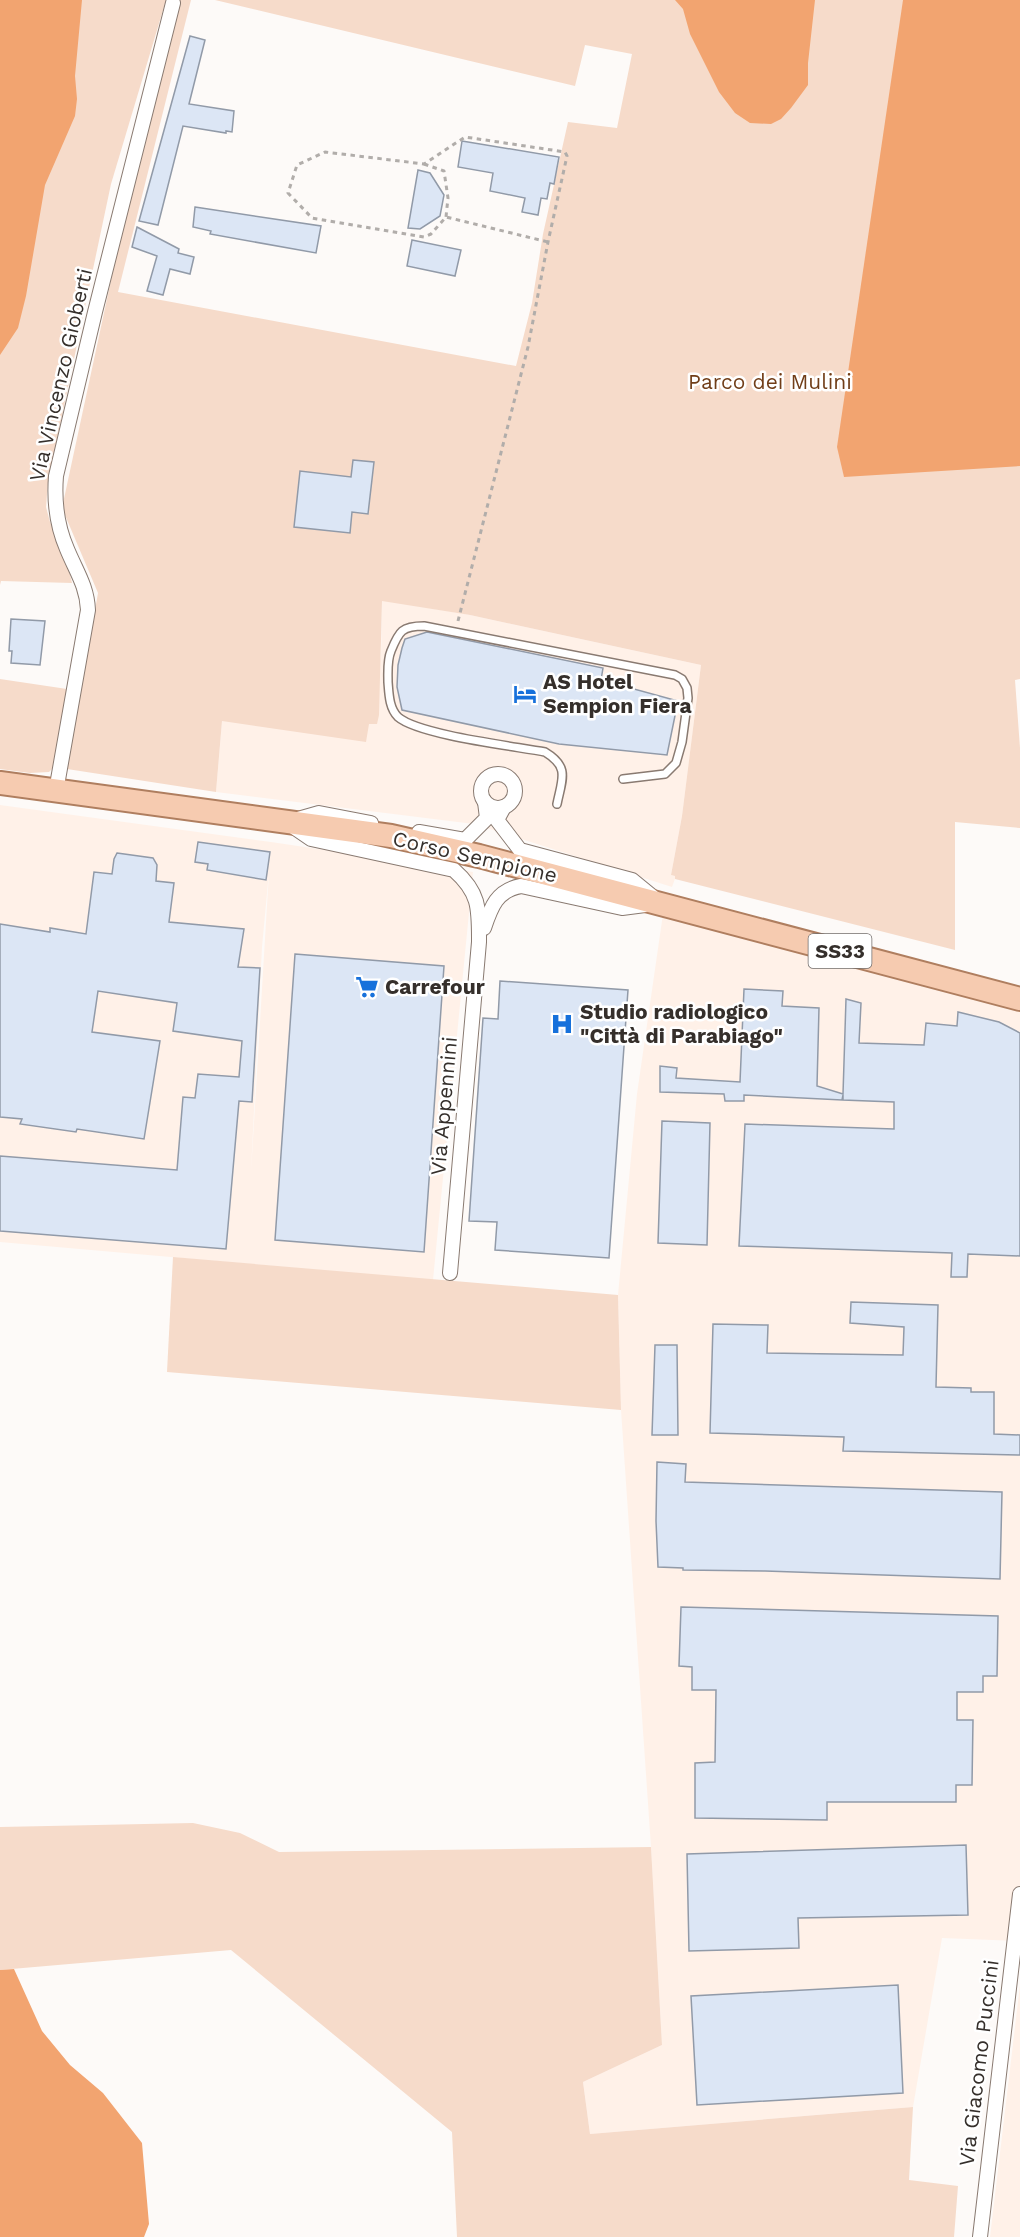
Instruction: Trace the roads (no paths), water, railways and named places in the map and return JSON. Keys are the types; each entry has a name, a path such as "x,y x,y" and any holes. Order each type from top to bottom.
{"main road":[{"name":"Corso Sempione","path":"0,783 391,836 479,856 1020,999"}],"street":[{"name":"Via Vincenzo Gioberti","path":"56,791 88,610 88,600 82,579 60,530 55,498 56,476 173,3"},
{"name":"Corso Sempione","path":"288,822 319,813 465,840 487,818 481,792 484,781 493,775 504,775 512,782 514,792 511,801 504,807 498,820 520,850 632,880 660,903"},
{"path":"485,802 494,807 504,807"},
{"name":"Via Appennini","path":"288,822 311,839 454,870 465,879 474,893 479,910 480,942 450,1273"},
{"name":"Via Appennini","path":"480,942 489,913 498,897 507,888 521,886 622,908 660,903"},
{"name":"Via Giacomo Puccini","path":"980,2237 1020,1894"}],"lane":[{"path":"557,804 563,774 557,759 545,752 427,730 407,723 398,716 391,708 388,678 389,655 399,633 408,626 424,626 675,675 682,679 687,688 688,698 682,742 676,762 665,774 623,779"}],"place":[{"name":"AS Hotel Sempion Fiera","path":"525,694"},
{"name":"Carrefour","path":"367,987"},
{"name":"Studio radiologico \"Città di Parabiago\"","path":"562,1024"}],"park label":[{"name":"Parco dei Mulini","path":"770,382"}]}
